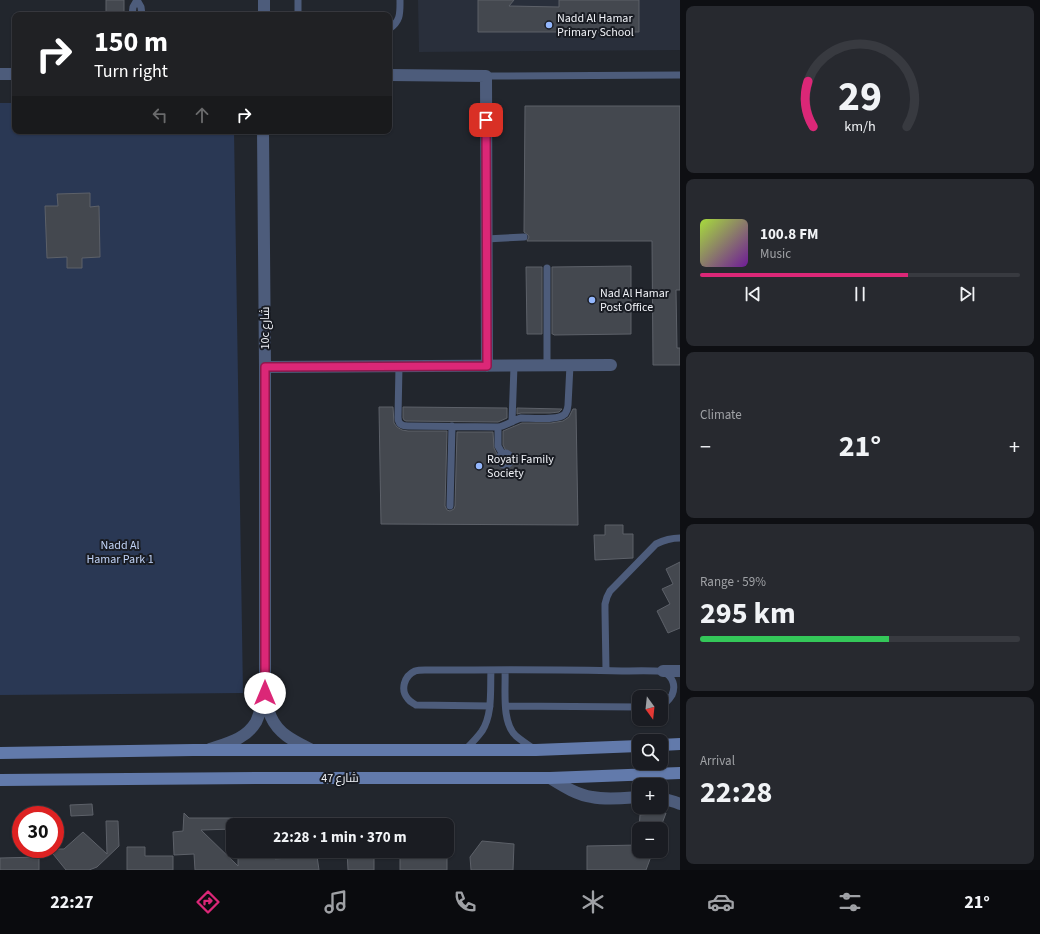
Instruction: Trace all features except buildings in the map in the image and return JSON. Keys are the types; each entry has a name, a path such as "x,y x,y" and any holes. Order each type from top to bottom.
{"street":[{"path":"264,0 264,12"},
{"path":"0,74 12,74"},
{"path":"392,75 486,76 487,366"},
{"name":"10c شارع","path":"263,134 265,693 272,718 278,728 286,736 312,750"},
{"path":"265,367 611,365"},
{"path":"663,671 680,672"},
{"name":"10c شارع","path":"206,750 230,743 249,731 256,722 265,693"},
{"path":"668,745 680,744"},
{"path":"0,753 206,750 536,750 632,746"},
{"name":"شارع 47","path":"0,780 550,778 680,773"},
{"path":"550,778 581,795 592,798 632,797"},
{"path":"668,800 680,804"}],"lane":[{"path":"132,12 133,7 137,0 142,7 142,12"},
{"path":"298,0 298,12"},
{"path":"392,27 395,25 400,16 400,0"},
{"path":"486,76 680,75"},
{"path":"486,239 524,237"},
{"path":"546,268 546,366"},
{"path":"399,366 398,421 400,424 404,426 498,427 521,418 559,418 565,414 568,405 570,366"},
{"path":"512,422 514,366"},
{"path":"450,506 452,426"},
{"path":"498,427 498,446 502,453"},
{"path":"606,670 605,604 610,591 656,544 670,538 680,538"},
{"path":"465,750 476,740 483,730 487,718 490,706 491,670"},
{"path":"505,670 506,706 510,727 516,736 536,750"},
{"path":"490,706 416,705 408,700 404,692 404,684 408,676 416,671 663,671 670,677 674,684 673,692 668,701"},
{"path":"506,706 632,707"}],"shaded area":[{"name":"Nadd Al Hamar Primary School","path":"418,0 680,0 680,50 419,52"}],"green space":[{"name":"Nadd Al Hamar Park 1","path":"0,103 12,103 12,134 234,134 243,693 0,695"}],"place":[{"name":"Nadd Al Hamar Primary School","path":"549,25"},
{"name":"Nad Al Hamar Post Office","path":"592,300"},
{"name":"Royati Family Society","path":"479,466"}],"route":[{"path":"265,693 265,367 487,366 486,120"}]}
